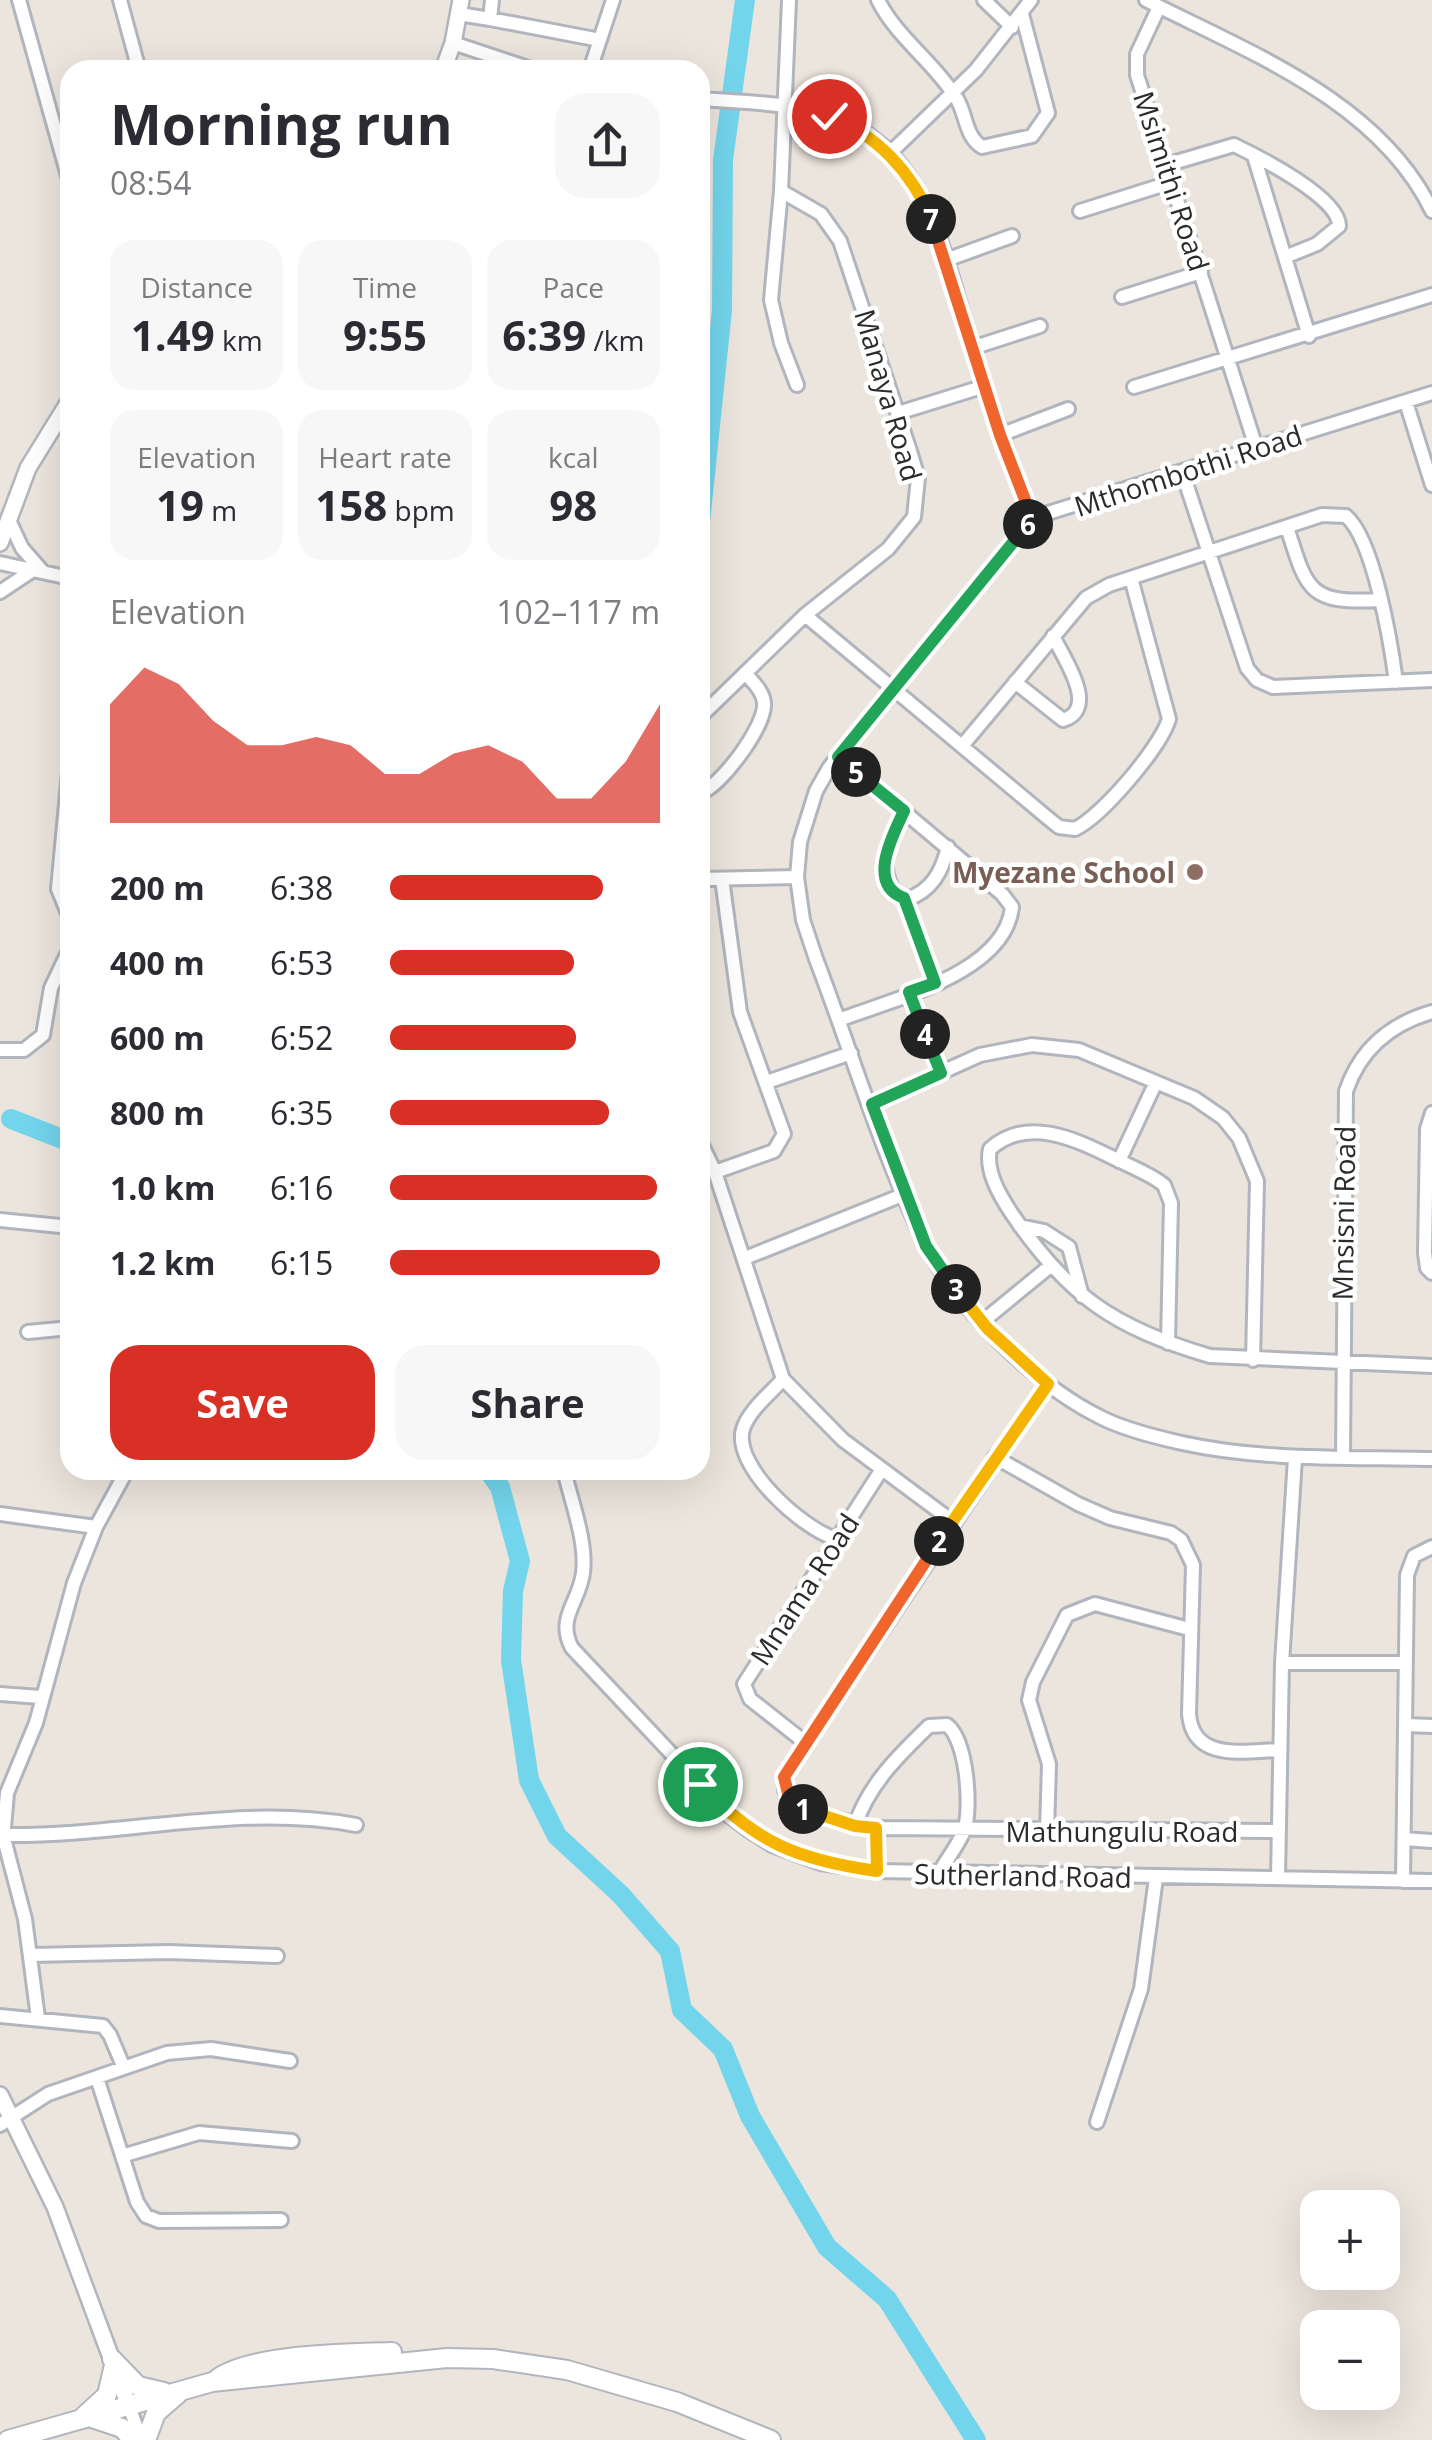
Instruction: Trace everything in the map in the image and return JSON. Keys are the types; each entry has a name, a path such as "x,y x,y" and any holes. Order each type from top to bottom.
{"main road":[{"path":"8,2440 212,2382 434,2358 493,2359 567,2370 676,2402 771,2440"},
{"path":"113,2362 138,2386 177,2392"},
{"path":"84,2418 107,2395 113,2362"},
{"path":"144,2440 156,2412 177,2392"},
{"path":"84,2418 122,2428 133,2440"}],"street":[{"path":"19,0 60,147"},
{"path":"120,0 135,60"},
{"path":"490,19 492,0"},
{"path":"593,60 611,16 613,0"},
{"path":"789,0 781,190 771,300 781,343 797,385"},
{"path":"878,0 954,94 972,140 982,147 1032,136 1046,122 1047,100 1022,14"},
{"path":"984,0 1012,27"},
{"path":"889,154 954,94 1031,0"},
{"path":"1152,3 1336,104 1393,151 1432,210"},
{"name":"Msimithi Road","path":"1152,3 1135,63 1256,447"},
{"path":"447,60 460,7 490,19 600,40"},
{"path":"453,44 503,60"},
{"path":"710,101 783,104 852,125 889,154 925,203 1000,435 1032,518 895,692 838,757 816,793 800,842 797,876 803,920 926,1246 982,1322 1048,1384 1076,1404 1132,1430 1183,1443 1295,1458 1432,1458"},
{"path":"1166,165 1228,144 1324,199 1340,220 1328,238 1285,256"},
{"path":"1254,156 1309,336"},
{"path":"1080,212 1172,182"},
{"name":"Manaya Road","path":"710,708 806,616 888,549 914,517 918,478 840,241 820,214 781,190"},
{"path":"946,260 1012,236"},
{"path":"1122,297 1201,272"},
{"path":"1134,387 1432,295"},
{"path":"972,348 1040,326"},
{"path":"898,413 985,386"},
{"name":"Mthombothi Road","path":"1032,518 1432,393"},
{"path":"1406,402 1432,485"},
{"path":"1000,435 1068,408"},
{"path":"0,543 28,468 60,416"},
{"path":"1182,471 1248,668 1257,680 1273,687 1432,680"},
{"path":"962,746 1086,598 1131,578 1322,515 1346,516 1362,536 1396,682"},
{"path":"8,518 38,571"},
{"path":"1287,527 1301,572 1311,587 1339,602 1379,600"},
{"path":"0,563 60,576"},
{"path":"0,592 38,571"},
{"path":"806,616 1059,827 1075,829 1095,816 1161,738 1169,720 1131,578"},
{"path":"1015,682 1062,720 1075,713 1080,703 1078,690 1053,636"},
{"path":"710,789 725,775 764,711 763,697 745,673"},
{"path":"838,757 1002,894 1012,907 996,943 959,973 839,1020"},
{"path":"904,811 884,864 889,885 897,896 917,896 935,880 948,848"},
{"path":"60,868 60,894"},
{"path":"710,879 797,876"},
{"path":"715,1172 762,1156 782,1141 783,1124 740,1012 722,878"},
{"path":"904,898 935,983"},
{"path":"0,1050 24,1050 43,1035 51,988 60,969"},
{"path":"909,992 941,1073"},
{"name":"Mnsisni Road","path":"1343,1457 1346,1091 1354,1069 1391,1029 1431,1017"},
{"path":"872,1104 1006,1049 1058,1046 1079,1050 1194,1098 1224,1118 1250,1158 1257,1181 1253,1360"},
{"path":"766,1082 852,1053"},
{"path":"1119,1161 1156,1082"},
{"path":"1432,1112 1428,1129 1425,1252 1427,1268 1432,1273"},
{"path":"1168,1342 1171,1197 1158,1180 1060,1135 1028,1133 998,1142 990,1149 988,1167 1020,1226 1049,1267 1082,1296 1140,1332 1168,1342 1210,1356 1341,1365 1432,1366"},
{"path":"710,1161 784,1379 843,1440 952,1521"},
{"path":"744,1258 905,1194"},
{"path":"0,1220 60,1226"},
{"path":"1020,1226 1044,1231 1069,1246 1082,1296"},
{"path":"982,1322 1049,1267"},
{"path":"28,1332 60,1329"},
{"path":"784,1379 746,1420 742,1434 745,1460 802,1519 834,1538"},
{"path":"807,1744 952,1521 1048,1384"},
{"path":"995,1457 1078,1504 1110,1518 1171,1533 1182,1540 1193,1565 1189,1721 1194,1735 1212,1750 1279,1750"},
{"path":"1278,1878 1282,1663 1295,1458"},
{"name":"Mnama Road","path":"807,1744 756,1706 744,1691 744,1684 834,1538 882,1469"},
{"path":"38,2018 19,1890 2,1835 7,1793 36,1723 74,1583 96,1527 121,1480"},
{"name":"Sutherland Road","path":"566,1480 583,1553 583,1574 564,1629 577,1654 740,1824 772,1845 821,1863 877,1871 1432,1881"},
{"path":"0,1514 96,1527"},
{"path":"1403,1880 1410,1564 1421,1550 1432,1547"},
{"path":"1047,1832 1050,1764 1029,1700 1067,1615 1095,1604 1189,1629"},
{"path":"1282,1663 1406,1663"},
{"path":"0,1694 40,1697"},
{"name":"Mathungulu Road","path":"855,1826 876,1783 920,1736 939,1724 956,1733 962,1749 965,1829"},
{"path":"1406,1725 1432,1726"},
{"name":"Mathungulu Road","path":"807,1744 784,1777 785,1790 793,1802 810,1813 855,1826 1047,1832 1278,1832"},
{"path":"2,1835 55,1836 246,1815 304,1816 356,1825"},
{"path":"876,1828 877,1871"},
{"path":"939,1872 965,1829"},
{"path":"1404,1839 1432,1840"},
{"path":"1097,2122 1141,1989 1156,1878"},
{"path":"31,1955 168,1952 277,1956"},
{"path":"0,2016 103,2026 124,2068"},
{"path":"5,2120 48,2094 180,2050 211,2049 290,2060"},
{"path":"98,2078 141,2211 152,2220 281,2220"},
{"path":"0,2095 5,2120 55,2207 144,2440"},
{"path":"122,2156 199,2132 292,2141"}],"waterway":[{"path":"710,426 722,310 723,160 745,0"},
{"path":"11,1119 60,1138"},
{"path":"495,1480 520,1561 513,1591 511,1660 529,1780 557,1836 621,1895 670,1951 682,2010 723,2049 750,2116 827,2247 887,2299 976,2440"}],"place":[{"name":"Myezane School","path":"1195,872"}],"route":[{"path":"700,1784 730,1816 772,1845 821,1863 877,1871 876,1828 855,1826 799,1807 785,1790 784,1777 952,1521 1048,1384 987,1328 926,1246 872,1104 941,1073 909,992 935,983 904,898 897,896 885,875 886,853 904,811 838,757 895,692 1032,518 1000,435 925,203 889,154 852,125 829,116"}]}
